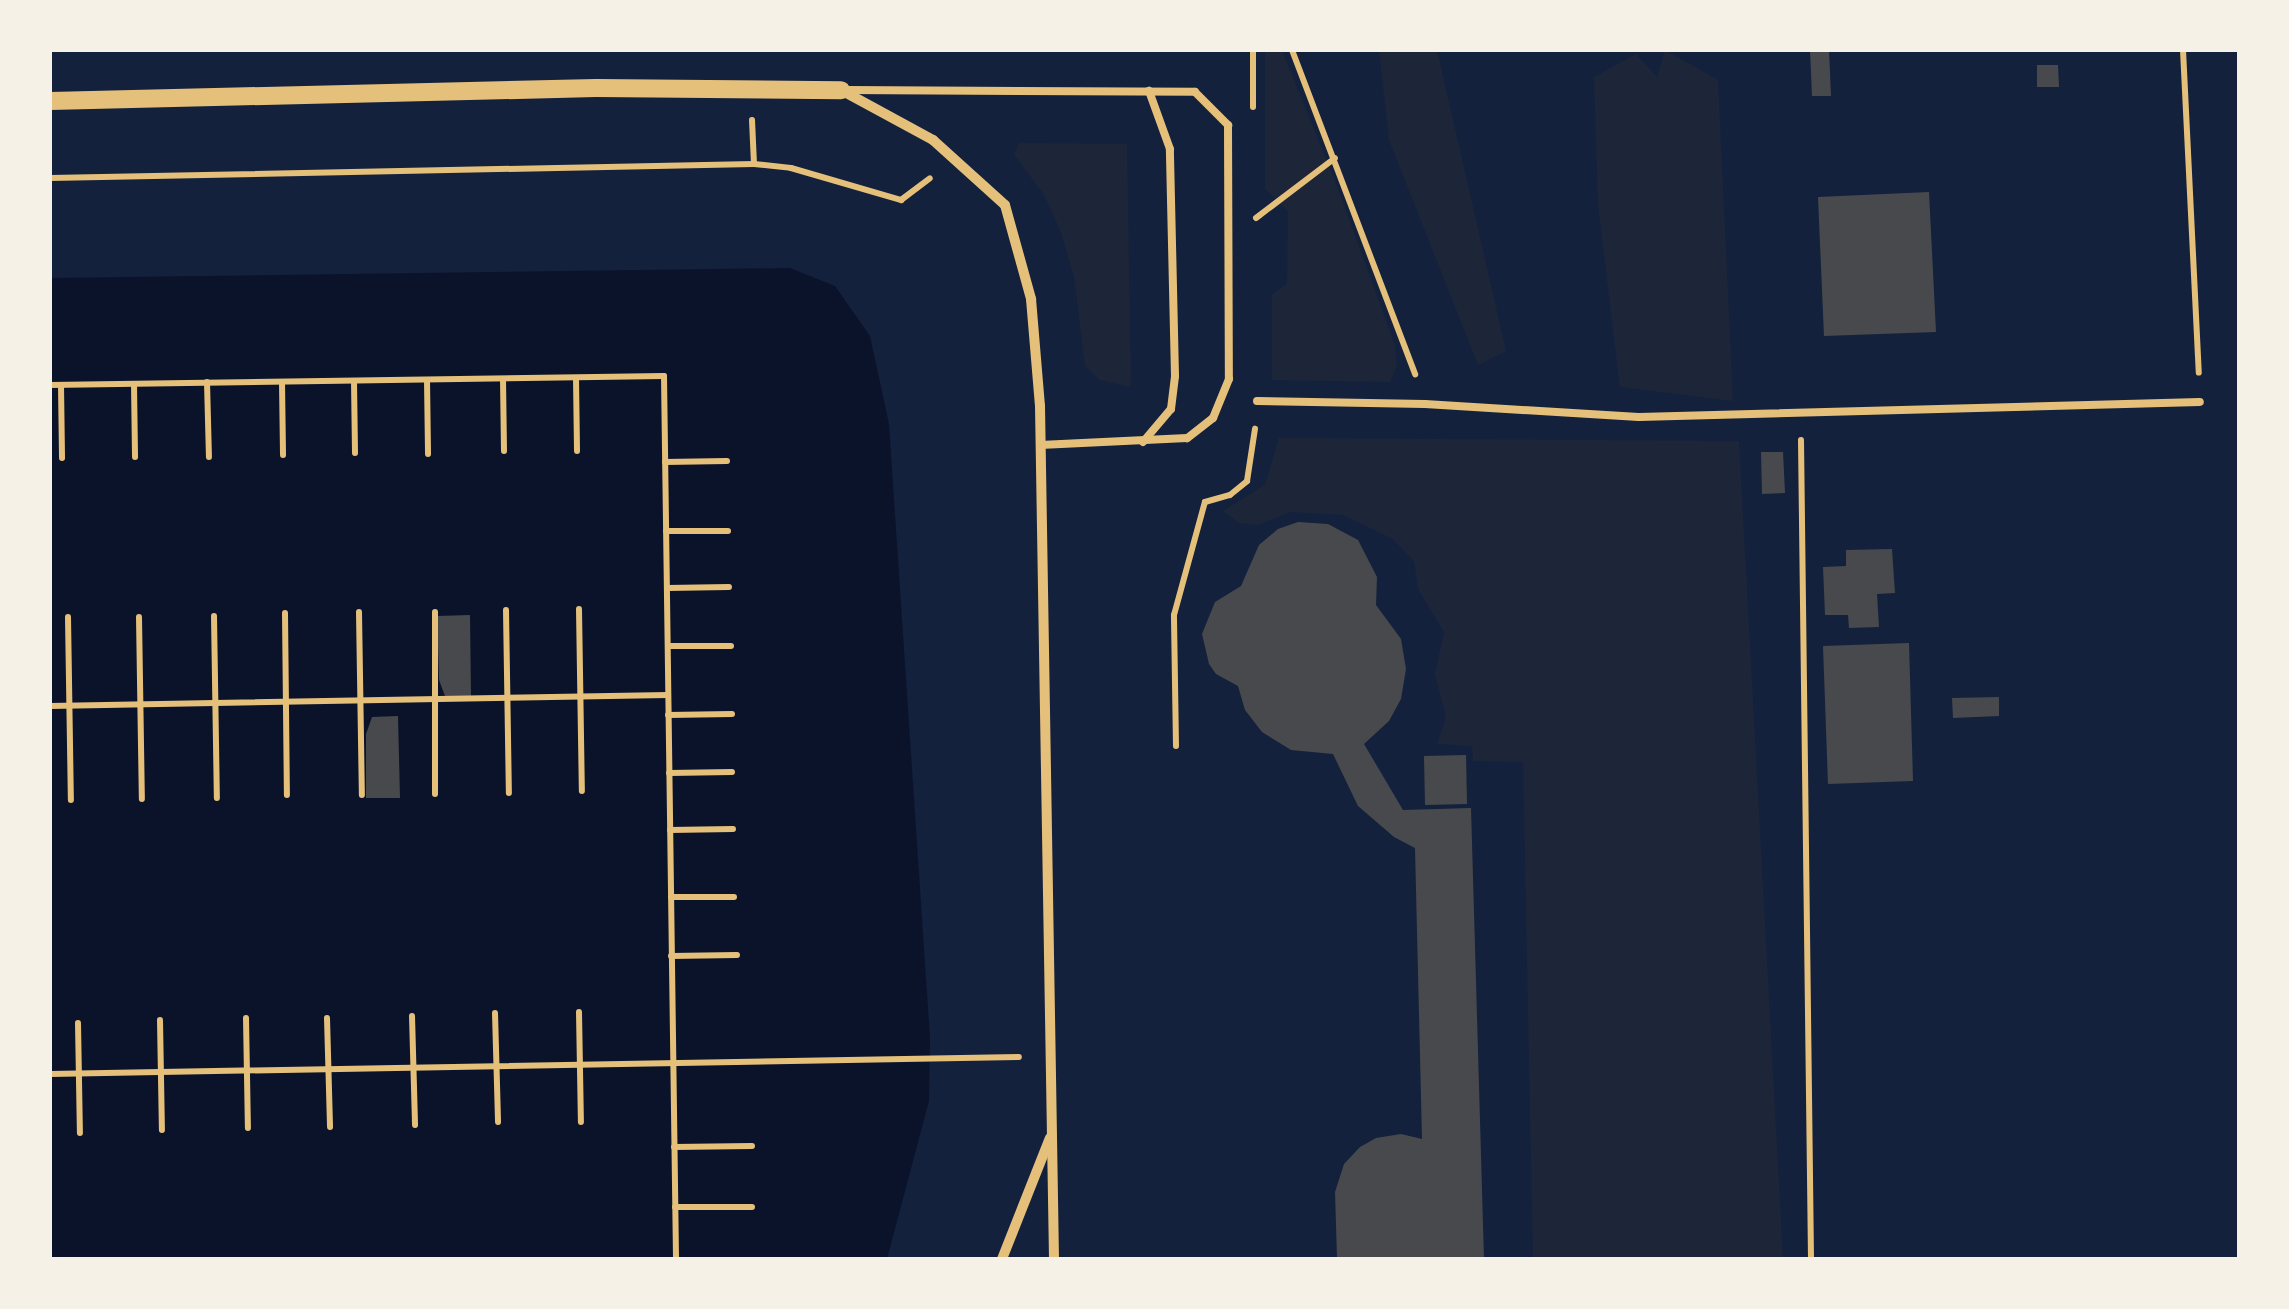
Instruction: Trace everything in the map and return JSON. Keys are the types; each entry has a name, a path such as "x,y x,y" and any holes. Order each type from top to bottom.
{"street":[{"path":"50,101 596,88 841,90 934,140 1006,205 1031,299 1040,445 1054,1259"},
{"path":"1002,1259 1052,1132"}],"lane":[{"path":"841,90 1195,92 1228,125 1229,379 1213,418 1187,438 1040,445"},
{"path":"1142,442 1171,409 1175,376 1170,149 1149,91"},
{"path":"1257,401 1425,404 1639,416 2200,402"}],"path":[{"path":"1292,50 1425,404"},
{"path":"2184,50 2200,402"},
{"path":"752,129 754,164"},
{"path":"1254,220 1335,158"},
{"path":"50,178 754,164 791,168 900,200 954,159"},
{"path":"50,385 664,376 676,1259"},
{"path":"503,378 504,451"},
{"path":"576,378 577,451"},
{"path":"427,380 428,454"},
{"path":"354,381 355,453"},
{"path":"208,382 208,458"},
{"path":"282,382 283,455"},
{"path":"134,384 135,458"},
{"path":"61,385 62,458"},
{"path":"1176,746 1174,616 1204,502 1230,495 1247,481 1257,401"},
{"path":"1800,412 1810,1259"},
{"path":"665,462 727,461"},
{"path":"666,531 728,530"},
{"path":"667,588 729,587"},
{"path":"579,608 582,791"},
{"path":"506,610 509,793"},
{"path":"360,612 362,795"},
{"path":"435,612 436,794"},
{"path":"285,614 288,795"},
{"path":"214,616 216,798"},
{"path":"68,617 71,800"},
{"path":"139,617 142,799"},
{"path":"668,646 731,646"},
{"path":"50,706 668,695"},
{"path":"668,715 732,714"},
{"path":"669,772 732,772"},
{"path":"670,830 733,829"},
{"path":"671,897 734,897"},
{"path":"671,956 737,955"},
{"path":"579,1012 581,1122"},
{"path":"495,1013 498,1122"},
{"path":"412,1016 415,1125"},
{"path":"246,1018 248,1128"},
{"path":"328,1018 330,1127"},
{"path":"160,1020 162,1130"},
{"path":"78,1023 80,1133"},
{"path":"50,1074 1008,1058"},
{"path":"674,1148 752,1146"},
{"path":"675,1208 752,1206"}],"shaded area":[{"path":"1265,50 1282,50 1337,186 1395,345 1397,365 1390,382 1272,380 1272,294 1287,284 1288,211 1265,189"},
{"path":"1379,50 1437,50 1506,351 1478,365 1389,140"},
{"path":"1665,50 1718,80 1733,401 1620,387 1598,205 1594,77 1636,54 1657,77"},
{"path":"1019,143 1127,144 1131,387 1100,380 1085,366 1074,277 1061,232 1044,195 1014,154"},
{"path":"790,268 835,286 870,336 889,424 930,1038 929,1101 887,1259 50,1259 50,278"},
{"path":"1279,438 1739,441 1783,1259 1533,1259 1523,762 1473,761 1472,746 1437,744 1446,717 1435,674 1444,632 1418,589 1414,561 1393,539 1343,515 1290,512 1258,525 1239,523 1223,511 1265,485"}],"building":[{"path":"1810,50 1829,50 1831,96 1812,96"},
{"path":"2037,65 2058,65 2059,87 2037,87"},
{"path":"1929,192 1936,332 1824,336 1818,197"},
{"path":"1761,452 1783,452 1785,493 1762,494"},
{"path":"1298,522 1328,524 1358,540 1377,577 1376,605 1401,639 1406,669 1401,699 1389,721 1364,744 1403,810 1471,808 1484,1259 1337,1258 1335,1192 1344,1164 1360,1147 1376,1138 1401,1134 1422,1139 1415,848 1394,837 1358,806 1333,754 1291,750 1262,732 1245,710 1238,686 1216,674 1209,664 1202,634 1215,602 1241,586 1259,545 1278,529"},
{"path":"1892,549 1895,593 1877,594 1879,627 1849,628 1848,615 1825,615 1823,567 1846,566 1846,550"},
{"path":"470,615 471,696 445,696 439,680 437,616"},
{"path":"1909,643 1913,781 1828,784 1823,646"},
{"path":"1999,697 1999,716 1953,718 1952,698"},
{"path":"398,716 400,798 366,798 366,734 372,717"},
{"path":"1466,755 1467,804 1425,805 1424,756"}]}
